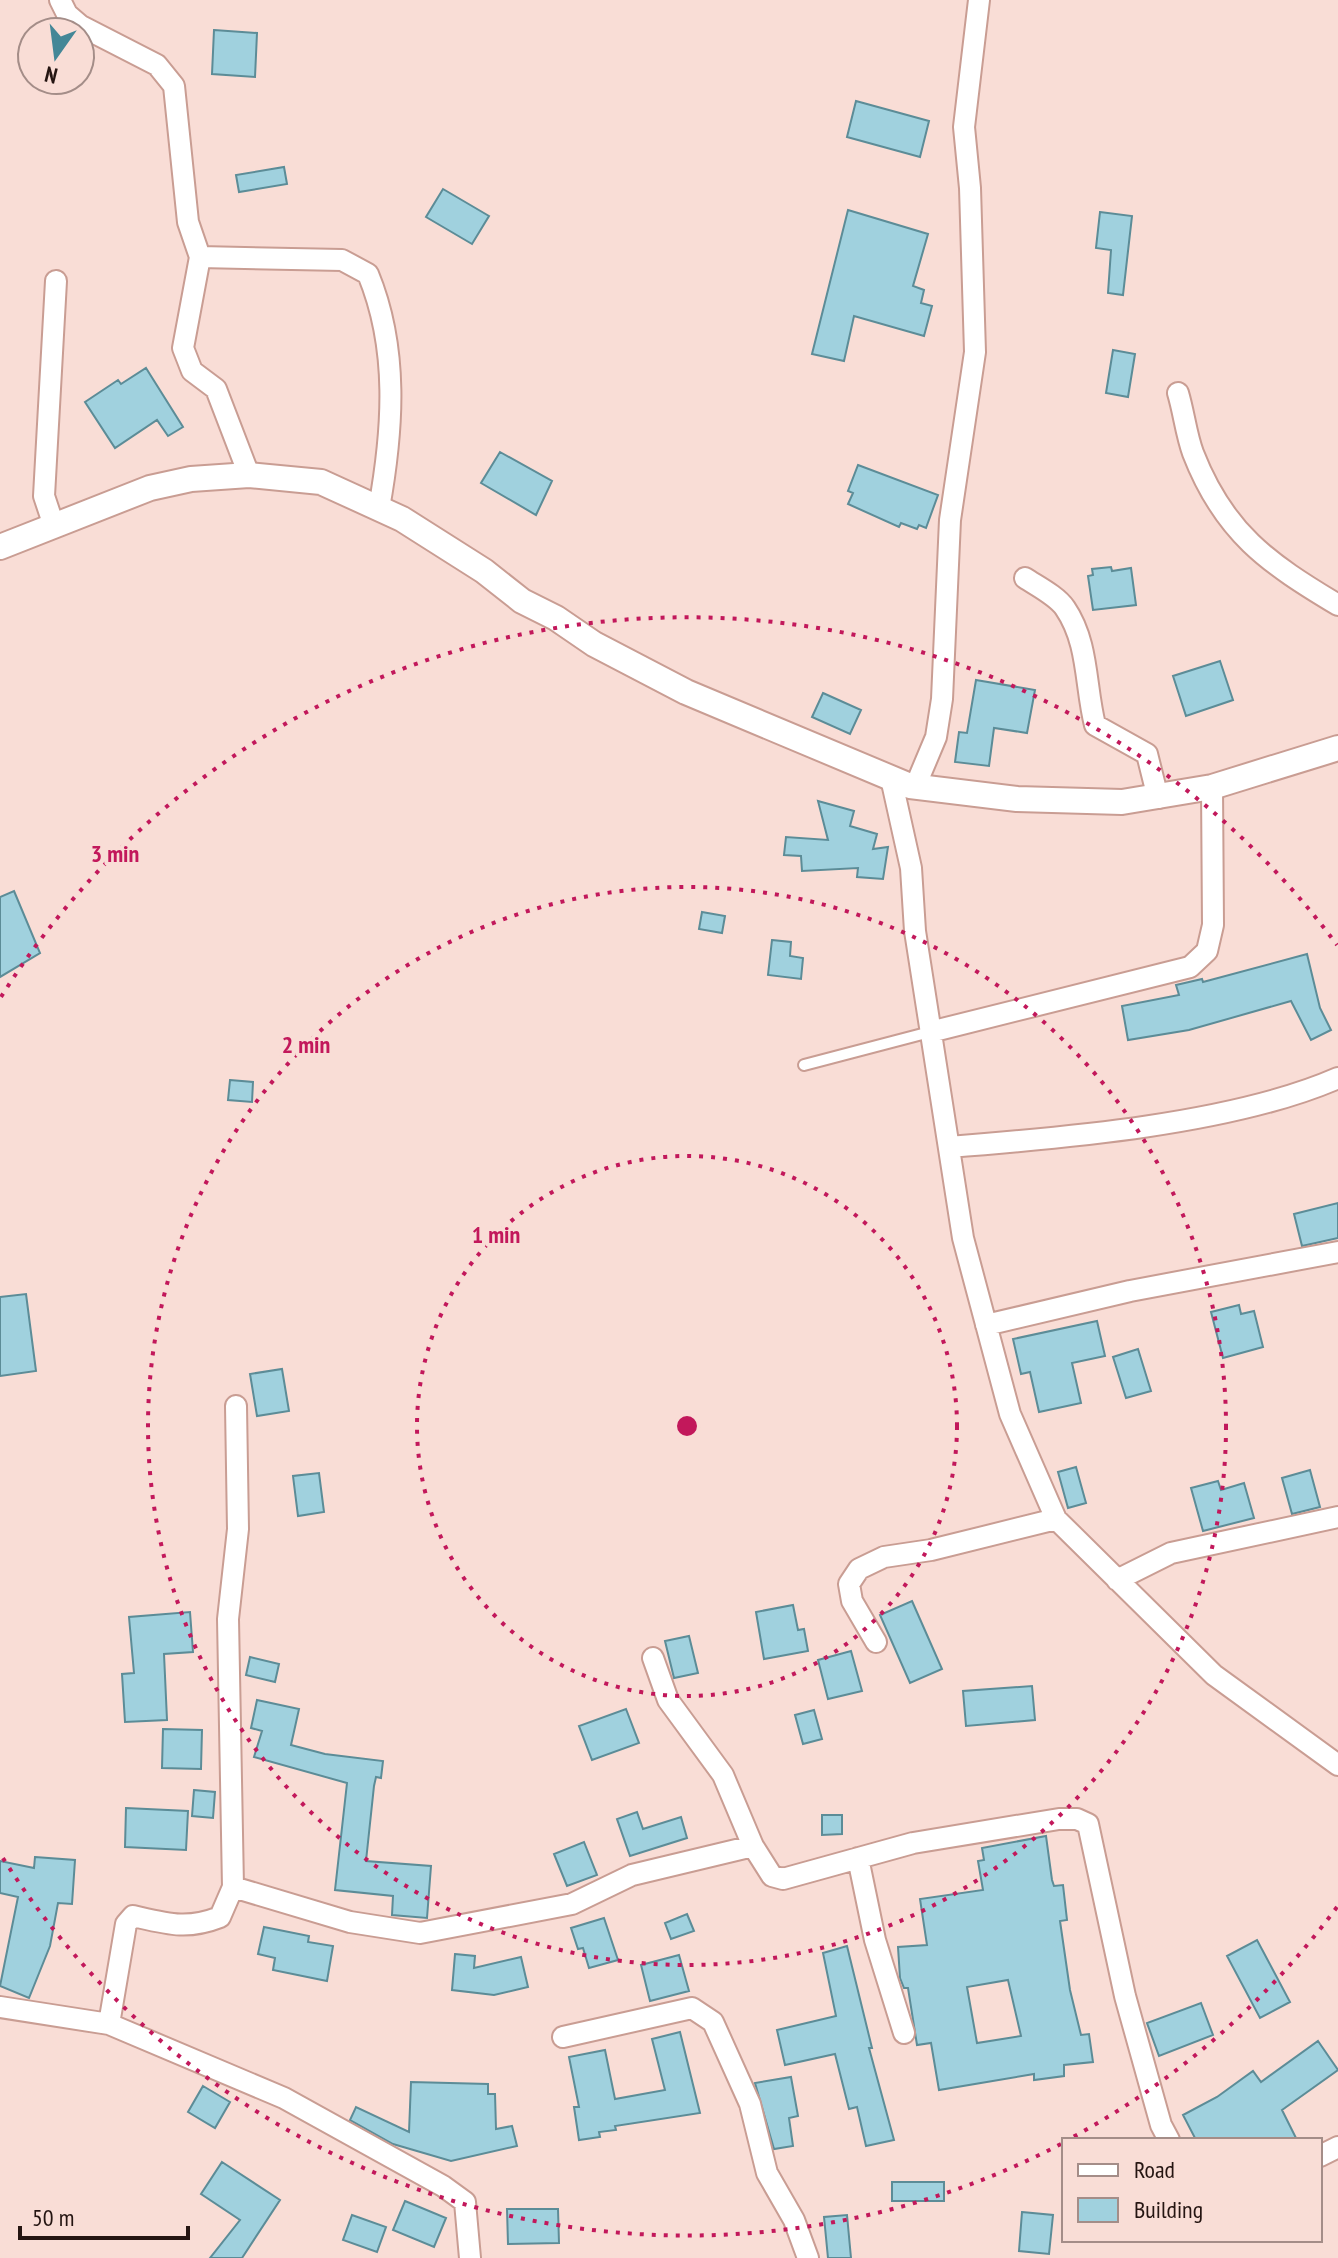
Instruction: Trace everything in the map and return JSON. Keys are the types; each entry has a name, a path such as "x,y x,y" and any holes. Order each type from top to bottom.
{"street":[{"path":"60,0 67,14 81,26 157,65 174,86 188,222 200,257 183,348 192,371 216,389 249,475"},
{"path":"915,787 936,737 942,699 950,520 975,352 970,188 964,127 979,0"},
{"path":"200,257 342,260 368,274 387,336 391,402 389,455 379,508"},
{"path":"54,526 44,496 56,281"},
{"path":"1178,393 1192,451 1248,545 1284,573 1338,605"},
{"path":"0,547 150,488 191,479 249,475 321,482 379,508 472,563 522,601 556,618 594,644 686,692 915,787 1017,799 1122,802 1212,787 1338,748"},
{"path":"1025,578 1065,607 1088,667 1089,701 1095,725 1147,754 1158,798"},
{"path":"891,778 911,868 915,931 956,1205 1010,1414 1056,1519 1214,1675 1338,1765"},
{"path":"930,1032 1190,967 1207,951 1213,925 1212,787"},
{"path":"949,1147 1183,1119 1258,1103 1338,1078"},
{"path":"986,1325 1130,1291 1338,1252"},
{"path":"109,2024 126,1924 133,1916 167,1924 196,1926 220,1917 233,1887 228,1619 238,1529 236,1406"},
{"path":"1117,1580 1171,1553 1338,1517"},
{"path":"876,1642 852,1601 849,1584 859,1569 884,1557 931,1550 1056,1519"},
{"path":"653,1658 668,1700 723,1775 753,1846 772,1876 783,1879 913,1843 1059,1819 1077,1819 1088,1824 1125,1996 1161,2125 1168,2138"},
{"path":"233,1887 350,1922 420,1933 572,1904 632,1875 753,1846"},
{"path":"858,1858 875,1940 904,2033"},
{"path":"0,2007 109,2024 284,2098 443,2186 465,2202 470,2258"},
{"path":"563,2037 692,2008 713,2022 750,2104 767,2173 794,2220 808,2258"}],"lane":[{"path":"804,1065 930,1032"}],"building":[{"path":"214,30 257,33 255,77 212,74"},
{"path":"856,101 929,121 920,157 847,137"},
{"path":"284,167 287,184 239,192 236,175"},
{"path":"443,189 489,216 472,244 426,217"},
{"path":"848,210 928,234 913,286 924,290 921,303 932,306 924,336 854,316 844,361 812,354"},
{"path":"1100,212 1132,216 1123,295 1108,293 1111,250 1096,248"},
{"path":"1113,350 1135,354 1128,397 1106,393"},
{"path":"146,368 183,427 168,436 157,420 115,448 85,402 118,380 121,384"},
{"path":"500,452 552,481 536,515 481,483"},
{"path":"858,465 938,495 926,528 919,525 917,529 901,523 899,527 848,504 853,493 848,491"},
{"path":"1111,567 1112,571 1131,568 1136,605 1093,610 1088,576 1093,575 1092,569"},
{"path":"1220,661 1233,700 1186,716 1173,676"},
{"path":"976,680 1035,690 1027,733 994,728 989,766 955,762 959,732 967,733"},
{"path":"823,693 861,710 850,734 812,717"},
{"path":"818,801 854,811 850,826 877,834 873,849 888,847 883,879 857,877 858,868 802,871 801,856 784,855 786,837 828,840"},
{"path":"14,891 40,953 0,977 0,897"},
{"path":"702,912 725,916 722,933 699,929"},
{"path":"772,940 791,942 790,956 803,958 801,979 768,975"},
{"path":"1307,954 1320,1008 1331,1030 1311,1040 1291,1001 1189,1030 1128,1040 1122,1006 1179,995 1176,985 1202,979 1203,982"},
{"path":"230,1080 253,1082 252,1102 228,1100"},
{"path":"1338,1203 1338,1238 1302,1246 1294,1214"},
{"path":"26,1294 36,1371 0,1376 0,1297"},
{"path":"1239,1305 1241,1314 1254,1311 1263,1347 1223,1358 1211,1312"},
{"path":"1097,1321 1105,1356 1072,1363 1081,1403 1039,1412 1030,1372 1021,1374 1013,1339"},
{"path":"1138,1349 1151,1391 1126,1398 1113,1357"},
{"path":"282,1369 289,1411 257,1416 250,1374"},
{"path":"1076,1467 1086,1503 1068,1508 1058,1472"},
{"path":"1310,1470 1320,1507 1292,1514 1282,1478"},
{"path":"319,1473 324,1512 298,1516 293,1476"},
{"path":"1218,1481 1221,1490 1244,1483 1254,1518 1203,1531 1191,1488"},
{"path":"912,1601 942,1669 910,1683 880,1615"},
{"path":"793,1605 798,1630 804,1629 808,1651 764,1659 756,1612"},
{"path":"190,1612 193,1652 164,1654 167,1720 125,1722 122,1674 134,1673 129,1617"},
{"path":"689,1636 698,1673 674,1678 665,1641"},
{"path":"851,1651 862,1691 828,1699 818,1660"},
{"path":"250,1657 279,1664 275,1682 246,1675"},
{"path":"1032,1686 1035,1720 966,1726 963,1691"},
{"path":"257,1700 299,1709 291,1745 325,1754 383,1761 381,1778 376,1777 374,1786 366,1861 431,1866 427,1918 392,1915 393,1896 335,1890 347,1783 254,1757 262,1731 251,1728"},
{"path":"626,1709 639,1743 592,1760 579,1726"},
{"path":"814,1710 822,1739 803,1744 795,1715"},
{"path":"163,1729 202,1730 201,1769 162,1768"},
{"path":"194,1790 215,1792 213,1818 192,1816"},
{"path":"126,1808 188,1811 186,1850 125,1847"},
{"path":"637,1812 643,1829 681,1817 687,1838 630,1856 617,1819"},
{"path":"822,1815 842,1815 842,1834 822,1835"},
{"path":"1046,1836 1054,1886 1063,1885 1067,1920 1060,1921 1070,1990 1081,2035 1089,2034 1093,2062 1064,2065 1064,2076 1034,2080 1034,2074 939,2090 931,2043 917,2045 908,1988 904,1988 900,1978 898,1947 927,1945 920,1899 983,1890 978,1861 984,1860 982,1848","holes":["1008,1980 1021,2036 977,2043 967,1987"]},
{"path":"584,1842 597,1875 567,1886 554,1854"},
{"path":"35,1857 75,1860 72,1904 58,1903 50,1946 29,1998 0,1986 18,1897 0,1893 0,1861 34,1868"},
{"path":"687,1914 694,1931 671,1939 665,1923"},
{"path":"604,1918 618,1960 589,1968 583,1948 578,1949 571,1928"},
{"path":"264,1927 309,1936 308,1942 333,1946 327,1981 273,1970 275,1958 258,1954"},
{"path":"1257,1940 1290,2002 1260,2018 1227,1956"},
{"path":"847,1946 872,2048 869,2048 894,2140 866,2146 857,2107 849,2109 835,2054 785,2065 777,2030 836,2016 823,1953"},
{"path":"455,1954 475,1956 474,1968 521,1957 528,1987 494,1995 452,1990"},
{"path":"679,1955 689,1991 650,2001 641,1965"},
{"path":"1201,2003 1213,2035 1159,2056 1147,2023"},
{"path":"680,2032 700,2113 615,2126 616,2130 599,2132 600,2137 579,2140 574,2107 579,2107 569,2057 605,2050 615,2099 665,2090 652,2039"},
{"path":"1318,2041 1338,2070 1282,2110 1296,2138 1195,2138 1183,2115 1217,2097 1253,2071 1261,2082"},
{"path":"791,2077 798,2116 789,2118 793,2146 774,2149 755,2083"},
{"path":"411,2082 488,2084 488,2094 495,2094 496,2129 512,2126 517,2146 451,2161 393,2144 350,2120 356,2107 409,2132"},
{"path":"203,2086 230,2102 215,2128 188,2112"},
{"path":"222,2162 280,2200 242,2258 210,2258 240,2220 201,2194"},
{"path":"892,2182 944,2182 944,2201 892,2201"},
{"path":"405,2201 446,2218 434,2247 393,2230"},
{"path":"507,2209 558,2209 559,2243 508,2244"},
{"path":"1022,2212 1053,2215 1049,2254 1019,2251"},
{"path":"352,2215 386,2227 377,2252 343,2240"},
{"path":"847,2215 851,2258 828,2258 824,2217"}]}
